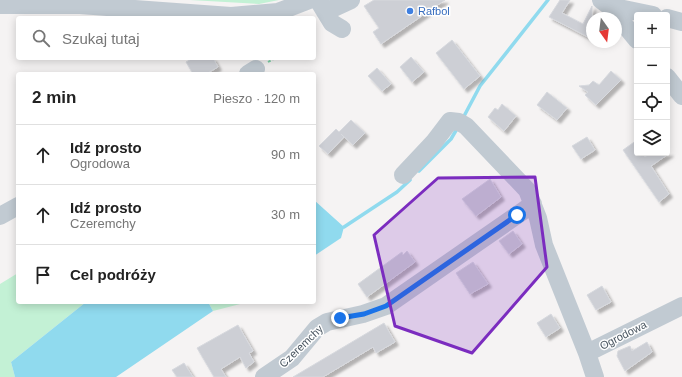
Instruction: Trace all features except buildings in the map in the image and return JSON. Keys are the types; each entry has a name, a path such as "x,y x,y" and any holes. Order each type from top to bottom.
{"street":[{"path":"0,5 80,5 230,16 278,12 308,0"},
{"path":"342,29 332,23 322,6 352,0"},
{"path":"605,3 641,12"},
{"path":"605,3 634,37"},
{"path":"670,19 682,22"},
{"path":"670,81 682,96"},
{"path":"403,175 450,121 462,124 527,190 533,204 544,245 587,353"},
{"name":"Czeremchy","path":"264,377 292,358 317,328 327,322 364,314 386,306 533,204"},
{"path":"0,216 16,207"},
{"name":"Ogrodowa","path":"595,377 587,353 682,306"}],"highlighted area":[{"path":"535,177 547,267 472,353 395,326 374,235 438,178"}],"green space":[{"path":"190,0 279,0 259,4"},
{"path":"16,274 16,304 84,304 11,362 15,377 0,377 0,284"},
{"path":"209,304 240,304 213,311"}],"water":[{"path":"316,202 344,227 341,238 316,255"},
{"path":"84,304 209,304 213,311 116,377 15,377 11,362"}],"waterway":[{"path":"463,118 480,86 548,0"},
{"path":"419,171 451,139 458,127"},
{"path":"344,227 397,192 410,180"}],"place":[{"name":"Rafbol","path":"410,11"}],"route":[{"path":"340,318 364,314 386,306 517,215"}]}
